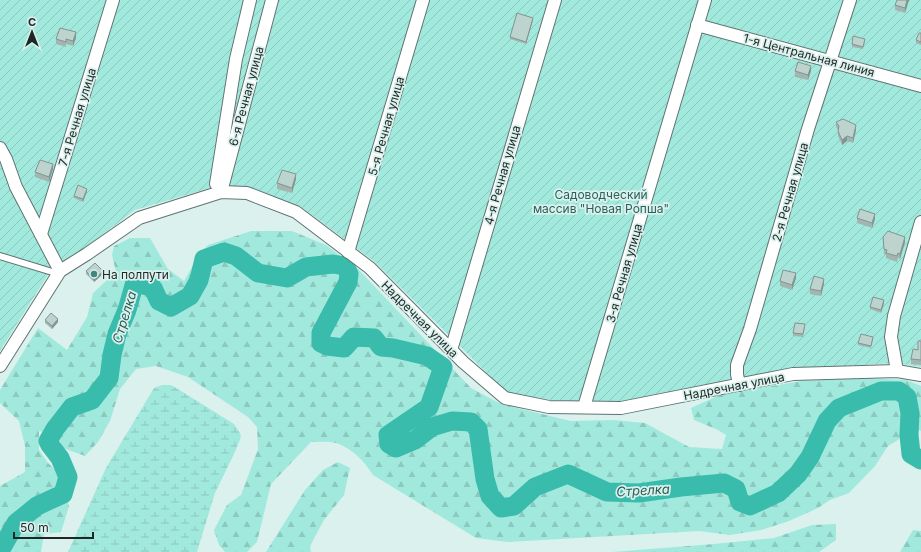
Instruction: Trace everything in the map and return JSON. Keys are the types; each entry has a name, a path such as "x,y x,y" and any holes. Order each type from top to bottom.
{"street":[{"name":"7-я Речная улица","path":"40,234 113,0"},
{"name":"6-я Речная улица","path":"218,193 236,59 250,0"},
{"name":"6-я Речная улица","path":"218,193 272,0"},
{"name":"5-я Речная улица","path":"348,252 423,0"},
{"name":"4-я Речная улица","path":"451,350 555,0"},
{"name":"3-я Речная улица","path":"584,407 705,0"},
{"name":"2-я Речная улица","path":"739,385 737,365 750,329 808,129 850,0"},
{"name":"1-я Центральная линия","path":"697,25 921,86"},
{"path":"0,148 6,159 16,187 60,272"},
{"name":"Надречная улица","path":"0,366 60,272 139,218 218,193 247,193 296,212 370,268 463,362 505,398 549,407 621,408 794,374 897,371 921,375"},
{"path":"897,371 891,337 894,316 921,222"}],"lane":[{"path":"0,256 60,272"}],"green space":[{"name":"Садоводческий массив \"Новая Ропша\"","path":"0,0 921,0 921,367 895,363 793,369 621,403 550,400 507,393 375,262 300,206 248,187 220,185 135,210 85,248 51,270 0,351"},
{"path":"251,231 292,231 326,245 358,269 471,388 501,404 571,421 613,420 645,423 689,447 722,449 726,435 694,420 691,408 722,394 802,381 860,378 906,380 921,386 921,431 916,429 888,446 875,466 849,493 830,500 818,508 789,521 761,530 730,535 699,531 507,542 476,538 373,475 357,456 342,445 330,442 311,442 271,484 257,542 247,552 225,552 219,545 214,530 227,505 241,495 258,449 257,427 248,417 188,377 156,366 136,369 120,389 110,421 98,442 85,456 63,448 57,435 39,431 39,450 48,463 62,476 69,506 61,532 44,534 41,552 0,552 0,486 25,472 25,446 19,421 0,403 0,390 38,328 67,350 87,317 93,293 116,272 112,255 114,246 130,238 150,238 168,269 184,281 200,253 208,245"},
{"path":"162,385 171,385 234,424 241,437 215,493 197,552 68,552 106,468 154,388"},
{"path":"338,462 350,468 344,495 324,520 310,546 311,552 266,552 305,490 323,470"},
{"path":"836,524 836,540 819,552 612,552 774,538 812,525"},
{"path":"913,530 921,531 921,552 900,552"}],"building":[{"path":"897,0 907,0 905,8 895,5"},
{"path":"517,13 533,18 526,42 510,37"},
{"path":"60,28 76,32 73,41 66,39 66,42 56,39"},
{"path":"919,33 921,33 921,42 916,40"},
{"path":"853,36 865,39 863,47 852,44"},
{"path":"798,62 811,66 808,75 795,71"},
{"path":"843,119 856,125 853,138 847,136 842,140 838,131 839,126 836,122"},
{"path":"40,160 53,164 49,177 35,172"},
{"path":"282,170 296,174 292,188 277,183"},
{"path":"78,185 87,189 83,199 74,196"},
{"path":"860,209 875,214 872,223 857,218"},
{"path":"888,231 905,237 900,254 898,253 897,256 886,253 887,250 884,249 883,237"},
{"path":"95,263 103,271 94,280 86,271"},
{"path":"783,270 796,273 792,285 780,281"},
{"path":"814,276 824,279 821,291 810,289"},
{"path":"873,297 884,300 881,310 870,307"},
{"path":"51,313 58,319 52,326 45,320"},
{"path":"795,323 805,324 803,334 793,333"},
{"path":"861,334 873,337 871,346 858,343"},
{"path":"918,341 921,341 921,360 911,359 913,349 918,350"}],"waterway":[{"name":"Стрелка","path":"0,551 16,523 37,506 63,494 68,477 60,458 48,441 55,429 72,407 92,400 109,378 117,334 127,310 135,282 153,288 159,301 171,307 190,296 199,280 204,259 224,252 236,256 258,273 287,278 306,267 333,264 345,266 349,274 348,282 321,333 321,343 327,346 344,348 354,337 374,338 381,347 393,348 427,356 443,367 429,407 388,435 389,444 396,448 415,440 432,427 452,421 471,422 478,429 485,479 490,496 501,508 514,506 535,487 568,474 607,492 639,493 724,483 736,489 740,502 750,506 778,493 798,474 810,457 827,421 839,408 881,391 899,391 907,397 910,413 909,435 911,454 921,460"}],"place":[{"name":"На полпути","path":"94,274"}]}
